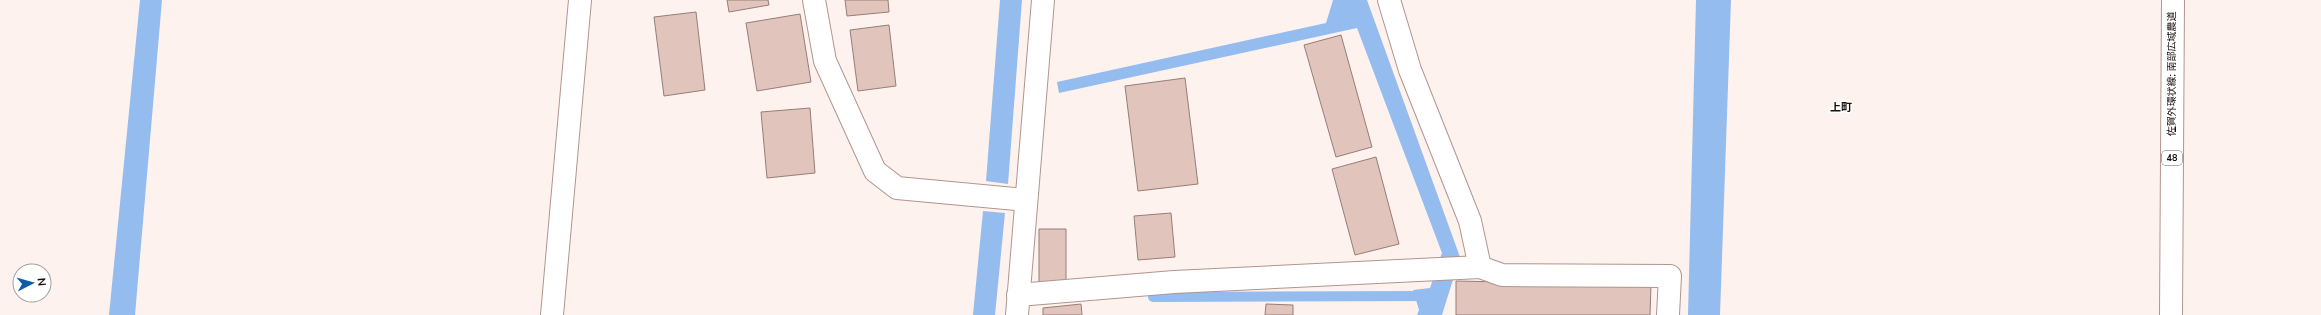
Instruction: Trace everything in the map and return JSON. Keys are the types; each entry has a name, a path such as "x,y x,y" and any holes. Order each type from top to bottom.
{"street":[{"path":"552,315 580,0"},
{"path":"814,0 825,61 875,171 897,188 1026,200"},
{"path":"1043,0 1017,305 1174,282 1480,267 1502,274 1670,276 1668,315"},
{"path":"1389,0 1410,70 1470,221 1480,267"},
{"name":"佐賀外環状線; 南部広域農道","path":"2171,315 2173,0"}],"water":[{"path":"140,0 162,0 135,315 109,315"},
{"path":"1000,0 1022,0 1008,184 986,181"},
{"path":"1333,0 1367,0 1460,257 1442,315 1417,315 1419,310 1413,290 1430,288 1442,253 1357,28 1059,93 1057,82 1326,23"},
{"path":"1696,0 1731,0 1720,315 1688,315"},
{"path":"983,211 1005,213 995,315 973,315"}],"building":[{"path":"727,0 768,0 769,5 729,12"},
{"path":"845,0 888,0 889,12 847,16"},
{"path":"696,12 705,90 664,96 654,17"},
{"path":"800,14 811,82 757,91 746,23"},
{"path":"889,25 896,86 858,91 850,30"},
{"path":"1341,35 1372,147 1336,157 1304,45"},
{"path":"1185,78 1198,184 1138,191 1125,86"},
{"path":"810,108 815,173 767,178 761,112"},
{"path":"1376,157 1399,244 1355,255 1332,169"},
{"path":"1171,213 1175,257 1138,260 1134,216"},
{"path":"1039,229 1066,229 1066,281 1039,282"},
{"path":"1456,281 1651,285 1650,315 1456,315"},
{"path":"1081,304 1082,315 1043,315 1043,308"},
{"path":"1266,304 1293,305 1293,315 1265,315"}],"waterway":[{"path":"1153,297 1427,296"}],"district":[{"name":"上町","path":"1841,107"}]}
